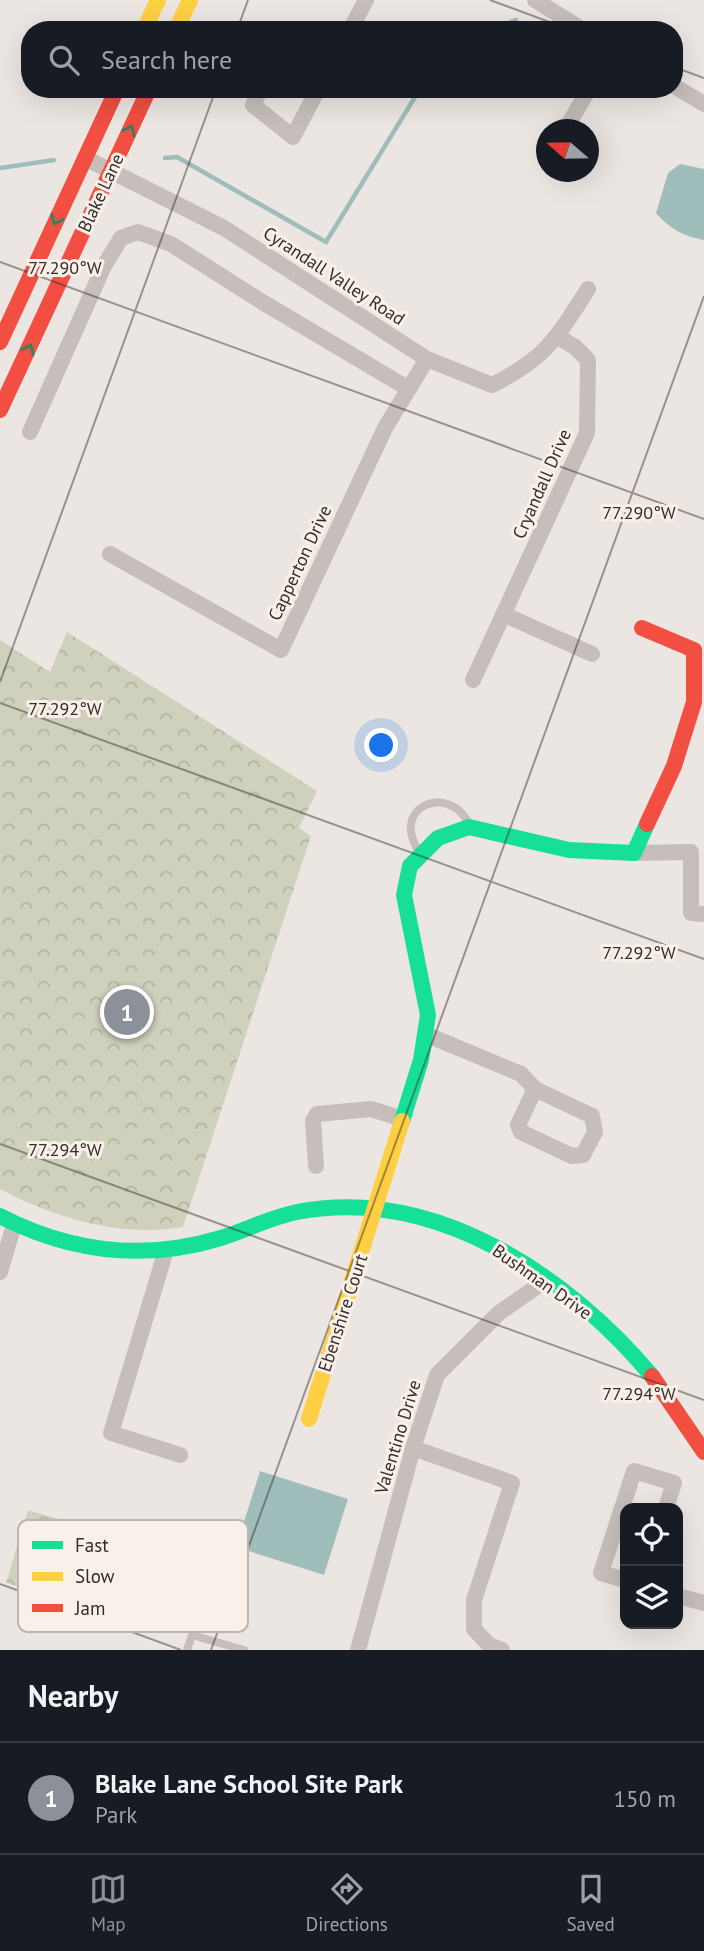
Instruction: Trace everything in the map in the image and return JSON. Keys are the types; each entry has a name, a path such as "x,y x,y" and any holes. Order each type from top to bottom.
{"street":[{"path":"148,21 158,0"},
{"path":"180,21 190,0"},
{"path":"355,21 366,0"},
{"path":"534,0 568,21"},
{"path":"683,91 704,104"},
{"name":"Blake Lane","path":"0,342 113,98"},
{"name":"Blake Lane","path":"0,410 145,98"},
{"path":"256,98 253,105 293,137 313,98"},
{"path":"571,119 584,98"},
{"name":"Cyrandall Valley Road","path":"85,158 224,228 427,359 492,384 527,367 558,337 588,289"},
{"path":"30,432 104,267 121,238 138,232 171,244 409,389"},
{"name":"Cryandall Drive","path":"473,680 587,433 588,360 575,347 558,337"},
{"name":"Capperton Drive","path":"110,554 281,650 385,428 427,359"},
{"path":"503,614 593,654"},
{"path":"634,853 674,766 694,702 694,650 642,628"},
{"path":"420,855 438,838 473,828 569,850 691,852 691,913 704,914"},
{"name":"Ebenshire Court","path":"309,1419 403,1119 425,1034 428,1015 404,895 410,866 420,855"},
{"path":"425,1034 521,1074 535,1089 592,1116 596,1132 583,1154 572,1156 521,1132 518,1125 535,1089"},
{"path":"316,1166 313,1121 317,1114 371,1109 403,1119"},
{"name":"Bushman Drive","path":"7,1221 45,1239 76,1248 122,1252 166,1250 218,1239 279,1215 307,1210 376,1207 453,1228 495,1249 546,1280 621,1342 674,1406 704,1452"},
{"path":"0,1272 7,1221"},
{"path":"166,1250 111,1433 180,1455"},
{"name":"Valentino Drive","path":"358,1650 413,1448 438,1375 499,1313 546,1280"},
{"path":"413,1448 512,1483 474,1600 474,1629 489,1645 502,1650"},
{"path":"624,1503 634,1471 674,1483 668,1503"},
{"path":"620,1514 601,1573 620,1579"},
{"path":"683,1597 704,1603"}],"lane":[{"path":"420,855 411,832 412,820 419,807 430,801 455,807 473,828"},
{"path":"187,1650 192,1635 244,1650"}],"green space":[{"path":"67,632 317,791 299,828 311,836 183,1227 136,1230 89,1223 43,1209 0,1189 0,640 50,672"},
{"path":"28,1510 62,1520 25,1520"},
{"path":"18,1543 18,1587 6,1583"}],"water":[{"path":"680,164 704,169 704,240 677,231 656,213 668,173"},
{"path":"260,1471 348,1499 324,1575 248,1551 248,1520 245,1520"}],"waterway":[{"path":"165,158 177,157 326,242 414,98"},
{"path":"0,168 54,160"}],"traffic: fast":[{"path":"402,1121 421,1060 428,1015 404,895 410,866 438,838 469,827 569,850 634,853 647,824"},
{"path":"0,1216 53,1238 81,1245 136,1251 193,1245 297,1212 348,1207 398,1212 447,1226 494,1246 538,1273 580,1304 618,1339 652,1376"}],"traffic: slow":[{"path":"148,21 158,0"},
{"path":"180,21 190,0"},
{"path":"309,1419 402,1121"}],"traffic: jam":[{"path":"0,342 113,98"},
{"path":"0,410 145,98"},
{"path":"642,628 694,650 694,702 674,766 647,824"},
{"path":"652,1376 704,1452"}],"place":[{"name":"Blake Lane School Site Park","path":"127,1012"}]}
